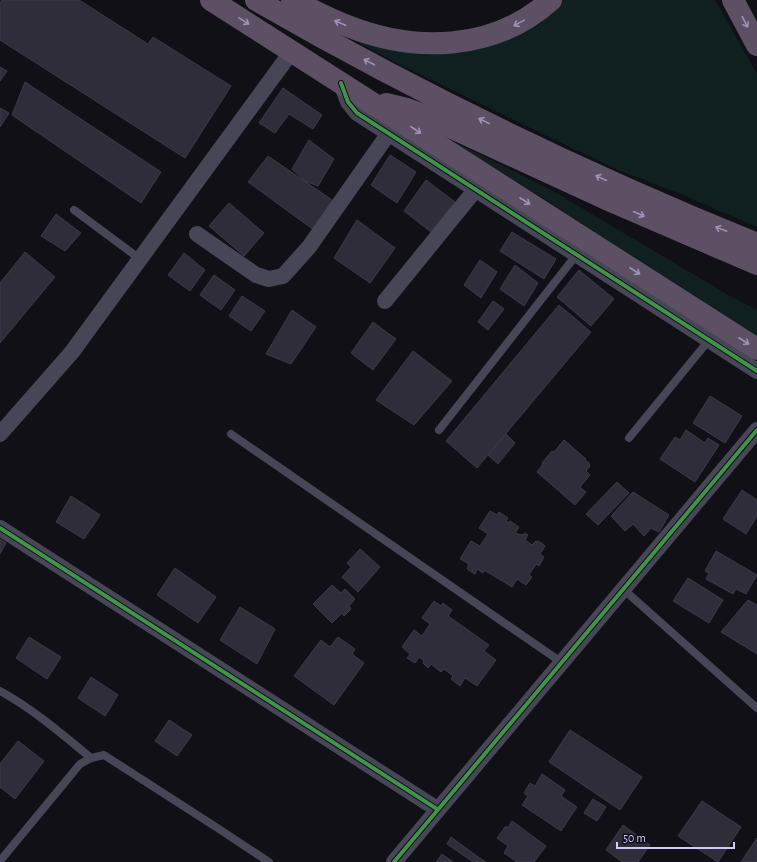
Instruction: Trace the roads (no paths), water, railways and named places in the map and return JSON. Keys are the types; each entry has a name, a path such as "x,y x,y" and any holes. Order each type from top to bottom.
{"highway":[{"path":"211,0 757,349"},
{"path":"256,0 363,59 528,143 615,184 757,244"},
{"path":"292,0 363,32 402,40 441,43 472,40 496,34 529,17 551,0"},
{"path":"733,0 757,45"},
{"path":"371,102 390,104 424,115 606,199 757,264"}],"street":[{"path":"0,434 72,352 292,51"},
{"path":"341,83 348,102 357,113 757,371"},
{"path":"197,234 256,275 269,279 283,276 309,247 389,133"},
{"path":"385,301 476,189"},
{"path":"394,862 757,430"},
{"path":"0,528 438,810"}],"lane":[{"path":"74,210 140,259"},
{"path":"439,430 577,254"},
{"path":"629,438 709,340"},
{"path":"231,434 561,662"},
{"path":"623,588 757,708"},
{"path":"0,691 13,698 53,726 91,758"},
{"path":"0,861 80,764 91,758 104,755 220,828 269,862"}]}
